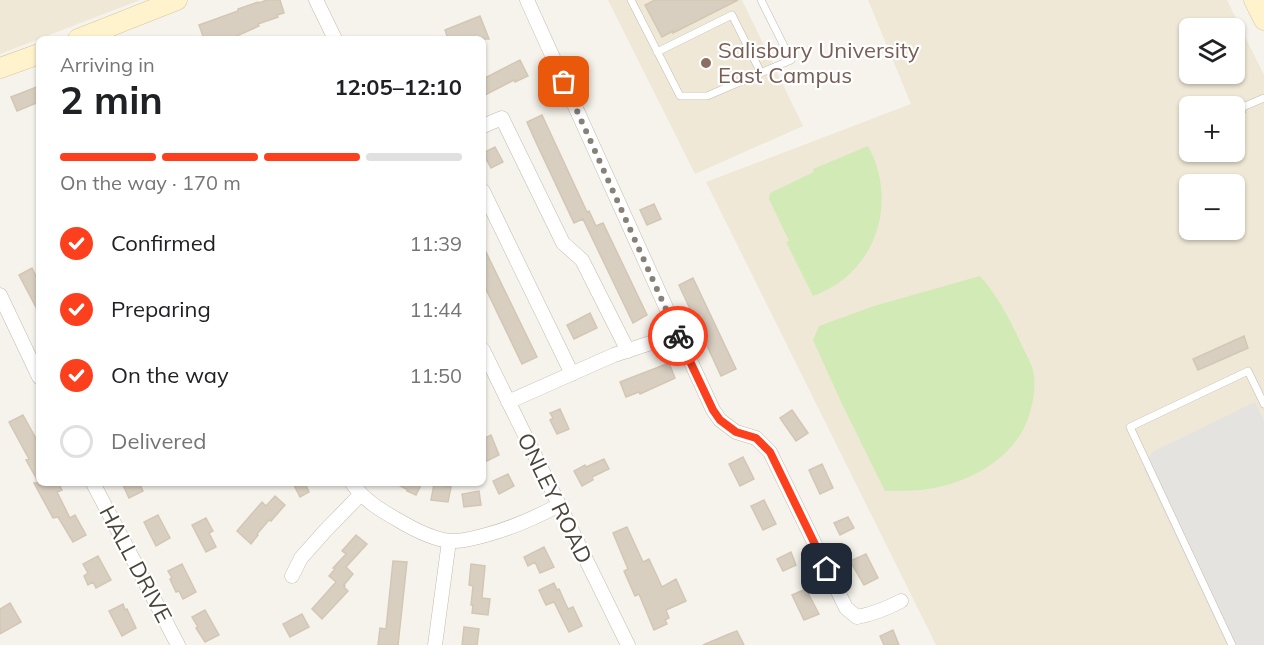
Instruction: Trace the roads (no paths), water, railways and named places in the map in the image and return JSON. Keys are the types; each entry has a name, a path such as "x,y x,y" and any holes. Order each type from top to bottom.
{"street":[{"path":"86,36 177,0"},
{"path":"316,0 334,36"},
{"path":"527,0 713,410 720,420 736,432 756,438 770,452 846,608 857,617 869,615 900,601"},
{"path":"1254,0 1264,20"},
{"path":"0,69 36,55"},
{"path":"486,125 502,118 563,243 582,260 628,351"},
{"path":"486,197 572,374"},
{"path":"0,295 36,371"},
{"path":"508,402 628,351 678,334"},
{"name":"ONLEY ROAD","path":"486,356 628,645"},
{"name":"HALL DRIVE","path":"95,486 178,645"},
{"path":"354,486 360,495 384,513 411,527 449,541 471,539 510,529 559,505"},
{"path":"292,576 301,558 360,495"},
{"path":"435,645 449,541"}],"lane":[{"path":"631,0 680,96 707,96 790,60 761,0"},
{"path":"657,52 732,15 761,73"},
{"path":"1245,106 1264,98"},
{"path":"1232,645 1131,427 1248,371 1264,404"}],"place":[{"name":"Salisbury University East Campus","path":"706,63"}]}
